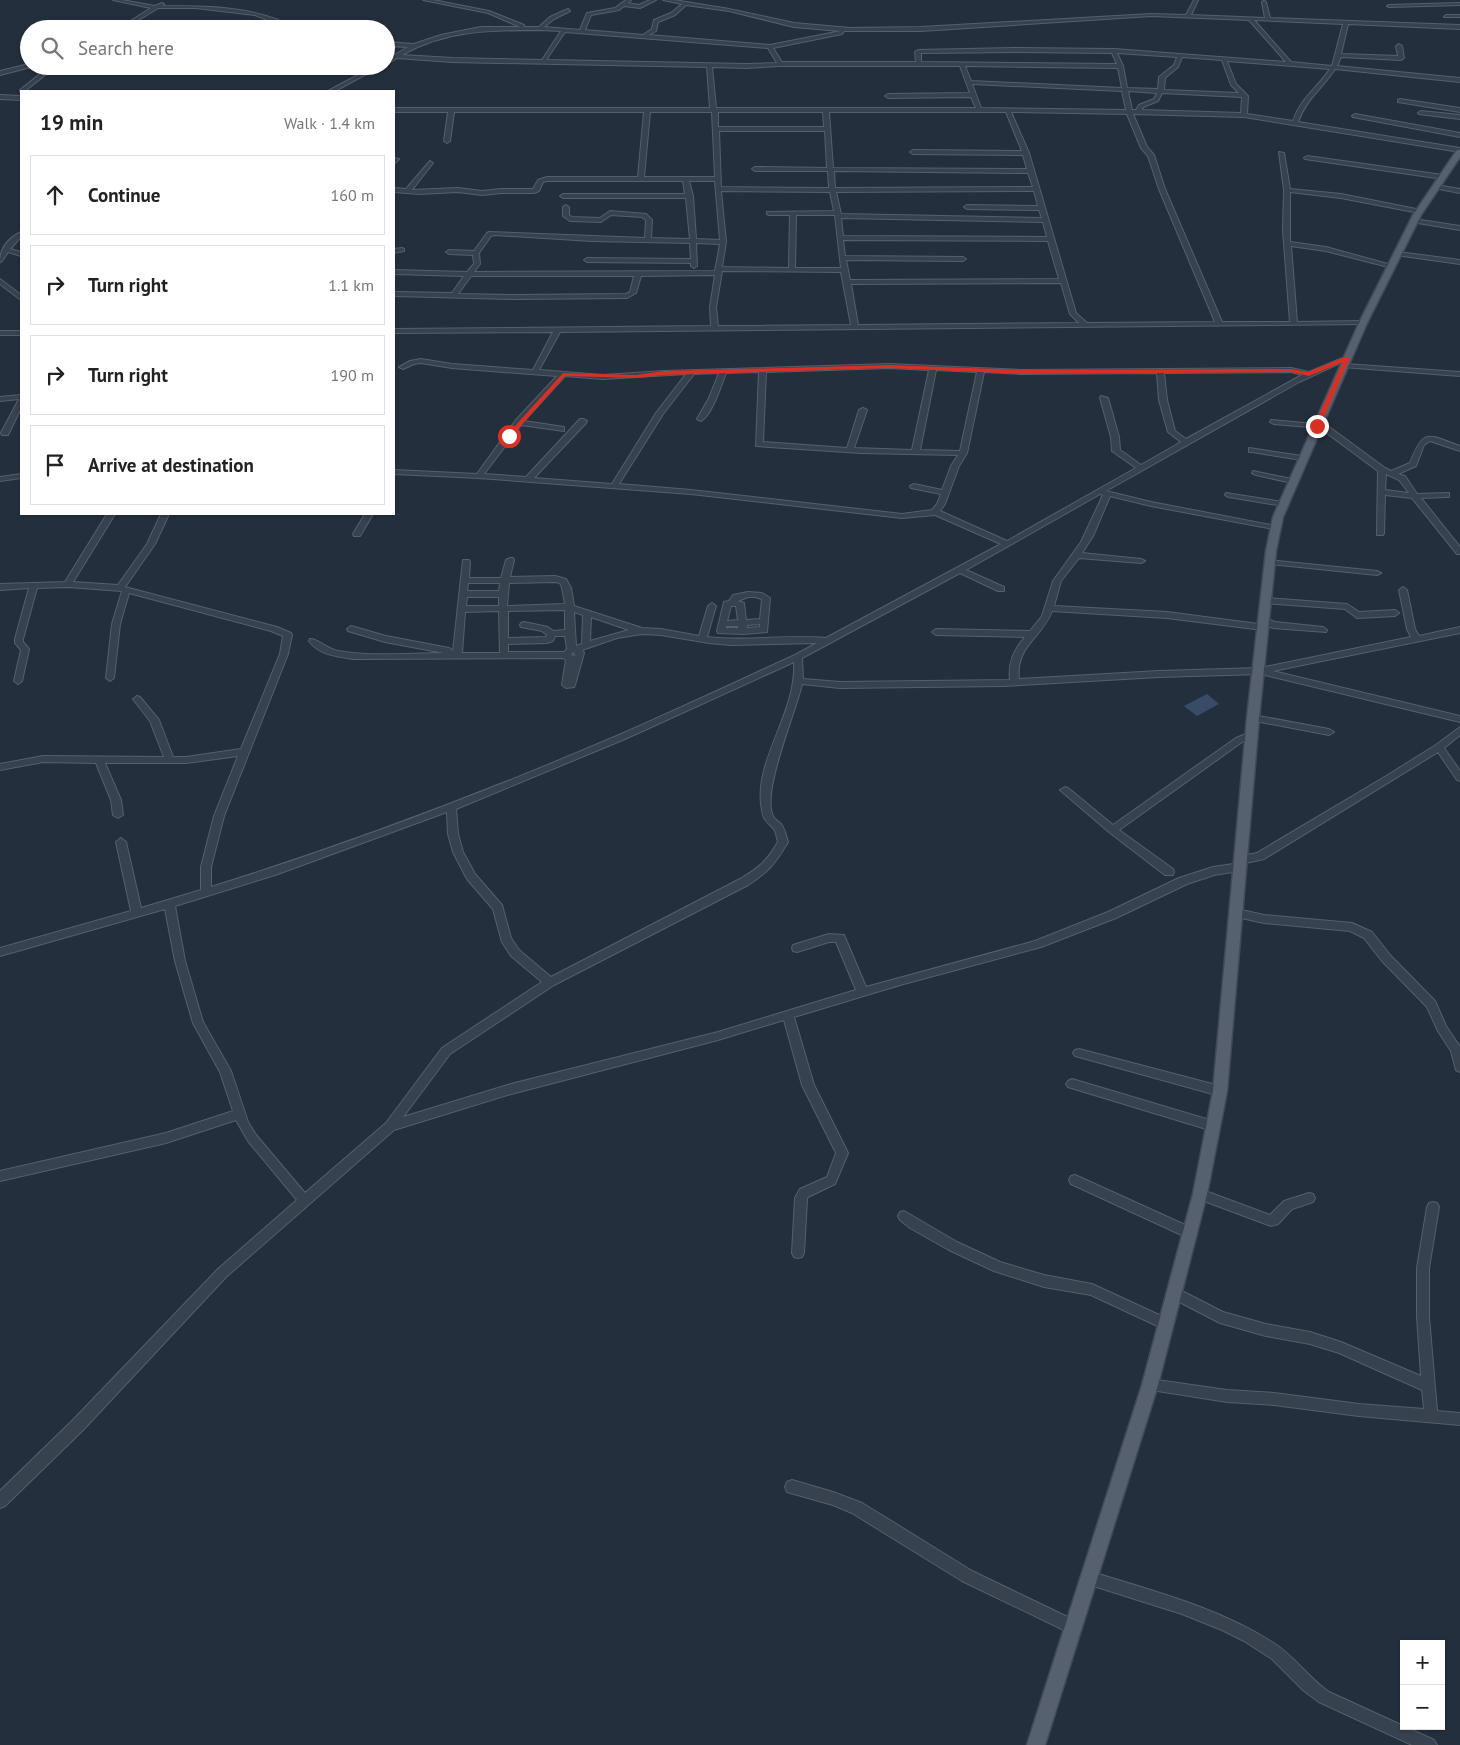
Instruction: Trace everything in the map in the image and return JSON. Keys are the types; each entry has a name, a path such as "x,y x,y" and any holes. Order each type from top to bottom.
{"main road":[{"path":"1036,1745 1150,1385 1200,1194 1220,1091 1251,735 1260,671 1270,562 1276,528 1292,481 1363,323 1417,216 1460,151"}],"street":[{"path":"115,0 157,7 196,7 256,14 272,20"},
{"path":"135,20 170,0"},
{"path":"425,0 489,12 517,22 524,28"},
{"path":"582,32 589,14 617,8 629,0"},
{"path":"622,4 640,7 654,0"},
{"path":"665,0 729,10 794,25 850,30 922,28 1151,15 1460,27"},
{"path":"1187,17 1196,0"},
{"path":"1264,2 1268,20"},
{"path":"642,37 654,30 656,21 673,14 684,4"},
{"path":"1389,6 1460,4"},
{"path":"540,28 552,18 568,10"},
{"path":"1446,16 1460,16"},
{"path":"1251,20 1278,52 1286,57 1289,63"},
{"path":"1295,123 1298,110 1309,94 1322,84 1334,67 1346,23"},
{"path":"397,56 414,46 460,31 540,28 770,47 850,30"},
{"path":"544,62 548,52 564,30"},
{"path":"395,45 414,46"},
{"path":"1337,55 1400,58 1400,46"},
{"path":"770,47 780,64"},
{"path":"920,64 918,52 1015,50 1114,51 1289,63 1460,80"},
{"path":"1114,51 1120,66 1129,110 1144,148 1150,155 1219,323"},
{"path":"397,56 452,60 544,62 1120,66"},
{"path":"1140,111 1141,106 1156,100 1162,87 1162,77 1176,66 1180,56"},
{"path":"1224,59 1234,85 1244,95 1246,101 1244,115"},
{"path":"709,64 716,129 718,189 723,242 713,307 715,328"},
{"path":"962,65 979,110"},
{"path":"0,73 20,68"},
{"path":"24,90 43,75"},
{"path":"333,90 362,75"},
{"path":"968,82 1244,95"},
{"path":"11,98 20,93"},
{"path":"888,96 972,95"},
{"path":"0,97 20,98"},
{"path":"1400,101 1460,110"},
{"path":"395,110 1129,110 1244,115 1460,151"},
{"path":"447,141 452,110"},
{"path":"641,179 648,110"},
{"path":"826,110 826,129 832,169 832,190 838,215 842,258 854,327"},
{"path":"1008,110 1026,153 1073,314 1084,325"},
{"path":"1421,114 1460,117"},
{"path":"1355,116 1460,135"},
{"path":"716,129 826,129"},
{"path":"913,152 1026,153"},
{"path":"1281,153 1287,190 1286,230 1291,275 1290,290 1296,318 1294,323"},
{"path":"1307,158 1439,182 1460,191"},
{"path":"408,191 430,163"},
{"path":"755,168 1032,172"},
{"path":"395,190 458,190 482,193 534,191 537,190 540,181 547,179 718,180"},
{"path":"686,179 690,196 694,272"},
{"path":"718,189 1037,189"},
{"path":"1287,190 1341,196 1460,228"},
{"path":"563,196 690,196"},
{"path":"566,207 566,216 570,219 601,220 610,213 644,215 649,220 648,241"},
{"path":"967,207 1042,208"},
{"path":"769,213 1046,220"},
{"path":"792,269 793,213"},
{"path":"476,253 492,234 648,241 723,242"},
{"path":"0,260 9,244 20,235"},
{"path":"840,238 1051,239"},
{"path":"1288,244 1326,249 1392,266"},
{"path":"7,250 20,254"},
{"path":"395,251 402,250"},
{"path":"449,252 476,253"},
{"path":"454,295 478,262 476,253"},
{"path":"1398,254 1460,262"},
{"path":"842,258 963,259"},
{"path":"588,260 694,261"},
{"path":"395,272 638,274 792,269 844,270"},
{"path":"395,294 514,297 627,296 633,293 638,274"},
{"path":"0,281 20,297"},
{"path":"847,282 1063,281"},
{"path":"395,331 1363,323"},
{"path":"535,372 558,329"},
{"path":"0,333 20,333"},
{"path":"403,367 408,363 421,361 452,366 603,377 889,366 981,371 1291,370 1309,374"},
{"path":"0,952 169,904 271,872 451,807 622,736 798,657 1103,493 1141,468 1309,374 1346,362 1460,374"},
{"path":"916,451 922,419 930,395 933,368"},
{"path":"1160,370 1163,400 1172,432 1187,443"},
{"path":"935,512 946,493 955,466 963,453 981,371"},
{"path":"701,418 713,398 723,372"},
{"path":"764,372 759,444 861,451 963,453"},
{"path":"614,486 660,413 691,373"},
{"path":"479,476 519,422 563,374"},
{"path":"0,399 20,397"},
{"path":"1104,398 1115,437 1116,451 1141,468"},
{"path":"6,433 20,403"},
{"path":"850,449 863,410"},
{"path":"528,480 583,421"},
{"path":"519,422 561,429"},
{"path":"1274,422 1318,425 1382,470 1402,478 1428,514 1460,552"},
{"path":"1391,474 1413,464 1421,444 1429,438 1460,449"},
{"path":"1252,450 1302,458"},
{"path":"1380,533 1382,470"},
{"path":"397,472 614,486 902,516 935,512 1007,544"},
{"path":"1256,473 1292,481"},
{"path":"0,479 20,476"},
{"path":"914,486 946,493"},
{"path":"1382,492 1416,496 1446,495"},
{"path":"1103,493 1276,528"},
{"path":"1015,682 1016,660 1026,640 1046,615 1052,592 1060,576 1092,529 1103,493"},
{"path":"1229,495 1283,504"},
{"path":"68,584 111,515"},
{"path":"110,678 116,624 123,589 151,544 165,515"},
{"path":"357,534 366,515"},
{"path":"1076,555 1141,561"},
{"path":"504,656 505,608 503,594 510,560"},
{"path":"457,654 466,562"},
{"path":"1270,562 1377,573"},
{"path":"959,570 1001,589"},
{"path":"465,581 504,582 560,579 569,594 568,633 575,653"},
{"path":"0,586 68,584 123,589 274,629 288,635 284,654 219,816 206,867 206,892"},
{"path":"18,681 25,649 19,643 19,639 34,585"},
{"path":"1404,590 1411,629 1417,640"},
{"path":"464,594 503,594"},
{"path":"757,594 766,598 764,630 743,627 721,631 727,606 733,602 736,597 757,594"},
{"path":"1266,601 1344,607 1349,608 1357,615 1395,613"},
{"path":"733,602 740,603 743,627"},
{"path":"702,639 712,606"},
{"path":"462,608 522,609 568,607 631,625 642,631"},
{"path":"1049,608 1167,615 1323,630"},
{"path":"522,609 525,640"},
{"path":"568,685 587,613"},
{"path":"524,625 545,629 551,634 568,633"},
{"path":"707,627 723,626"},
{"path":"350,629 385,639 457,654"},
{"path":"799,681 874,685 1015,682 1158,674 1260,671 1460,630"},
{"path":"313,640 317,646 324,650 353,656 457,654 504,656 575,653 626,633 642,631 662,632 719,641 826,641"},
{"path":"936,632 1032,634"},
{"path":"504,641 549,639 551,634"},
{"path":"0,1501 78,1425 222,1273 390,1126 446,1051 550,982 744,882 772,860 783,842 779,828 768,817 767,791 772,760 790,714 799,681 798,657"},
{"path":"1260,671 1460,718"},
{"path":"137,699 154,720 170,760"},
{"path":"1253,718 1329,732"},
{"path":"390,1126 511,1089 718,1036 900,981 1061,936 1112,916 1183,880 1260,856 1439,747 1460,730"},
{"path":"1112,830 1239,740 1251,735"},
{"path":"1439,747 1460,778"},
{"path":"0,767 43,759 170,760 244,756"},
{"path":"99,759 116,800 118,815"},
{"path":"1064,790 1112,830 1169,872"},
{"path":"451,807 453,834 458,852 471,876 498,908 506,939 515,953 550,982"},
{"path":"121,842 137,913"},
{"path":"169,904 180,961 194,1012 225,1071 240,1114 252,1138 304,1200"},
{"path":"1237,913 1264,919 1352,927 1368,936 1434,1008 1442,1028 1456,1050 1460,1067"},
{"path":"797,948 829,938 840,938 863,993"},
{"path":"788,1014 808,1085 842,1153 831,1180 804,1193 801,1198 798,1253"},
{"path":"1079,1053 1220,1091"},
{"path":"1072,1084 1213,1126"},
{"path":"0,1176 166,1138 240,1114"},
{"path":"1075,1180 1190,1232"},
{"path":"1200,1194 1270,1221 1274,1220 1288,1205 1309,1198"},
{"path":"1431,1415 1423,1317 1423,1268 1433,1207"},
{"path":"904,1216 945,1242 998,1267 1044,1281 1092,1290 1166,1324"},
{"path":"1174,1293 1220,1317 1266,1330 1318,1340 1428,1386"},
{"path":"1150,1385 1227,1396 1274,1398 1359,1410 1460,1419"},
{"path":"792,1487 855,1507 941,1561 994,1591 1035,1607 1073,1627"},
{"path":"1089,1578 1207,1615 1272,1649 1313,1691 1429,1745"}],"water":[{"path":"1207,694 1219,704 1197,716 1184,706"}],"route":[{"path":"509,436 519,422 563,374 603,377 664,373 784,371 889,366 1022,372 1291,370 1309,374 1348,358 1317,426"}]}
